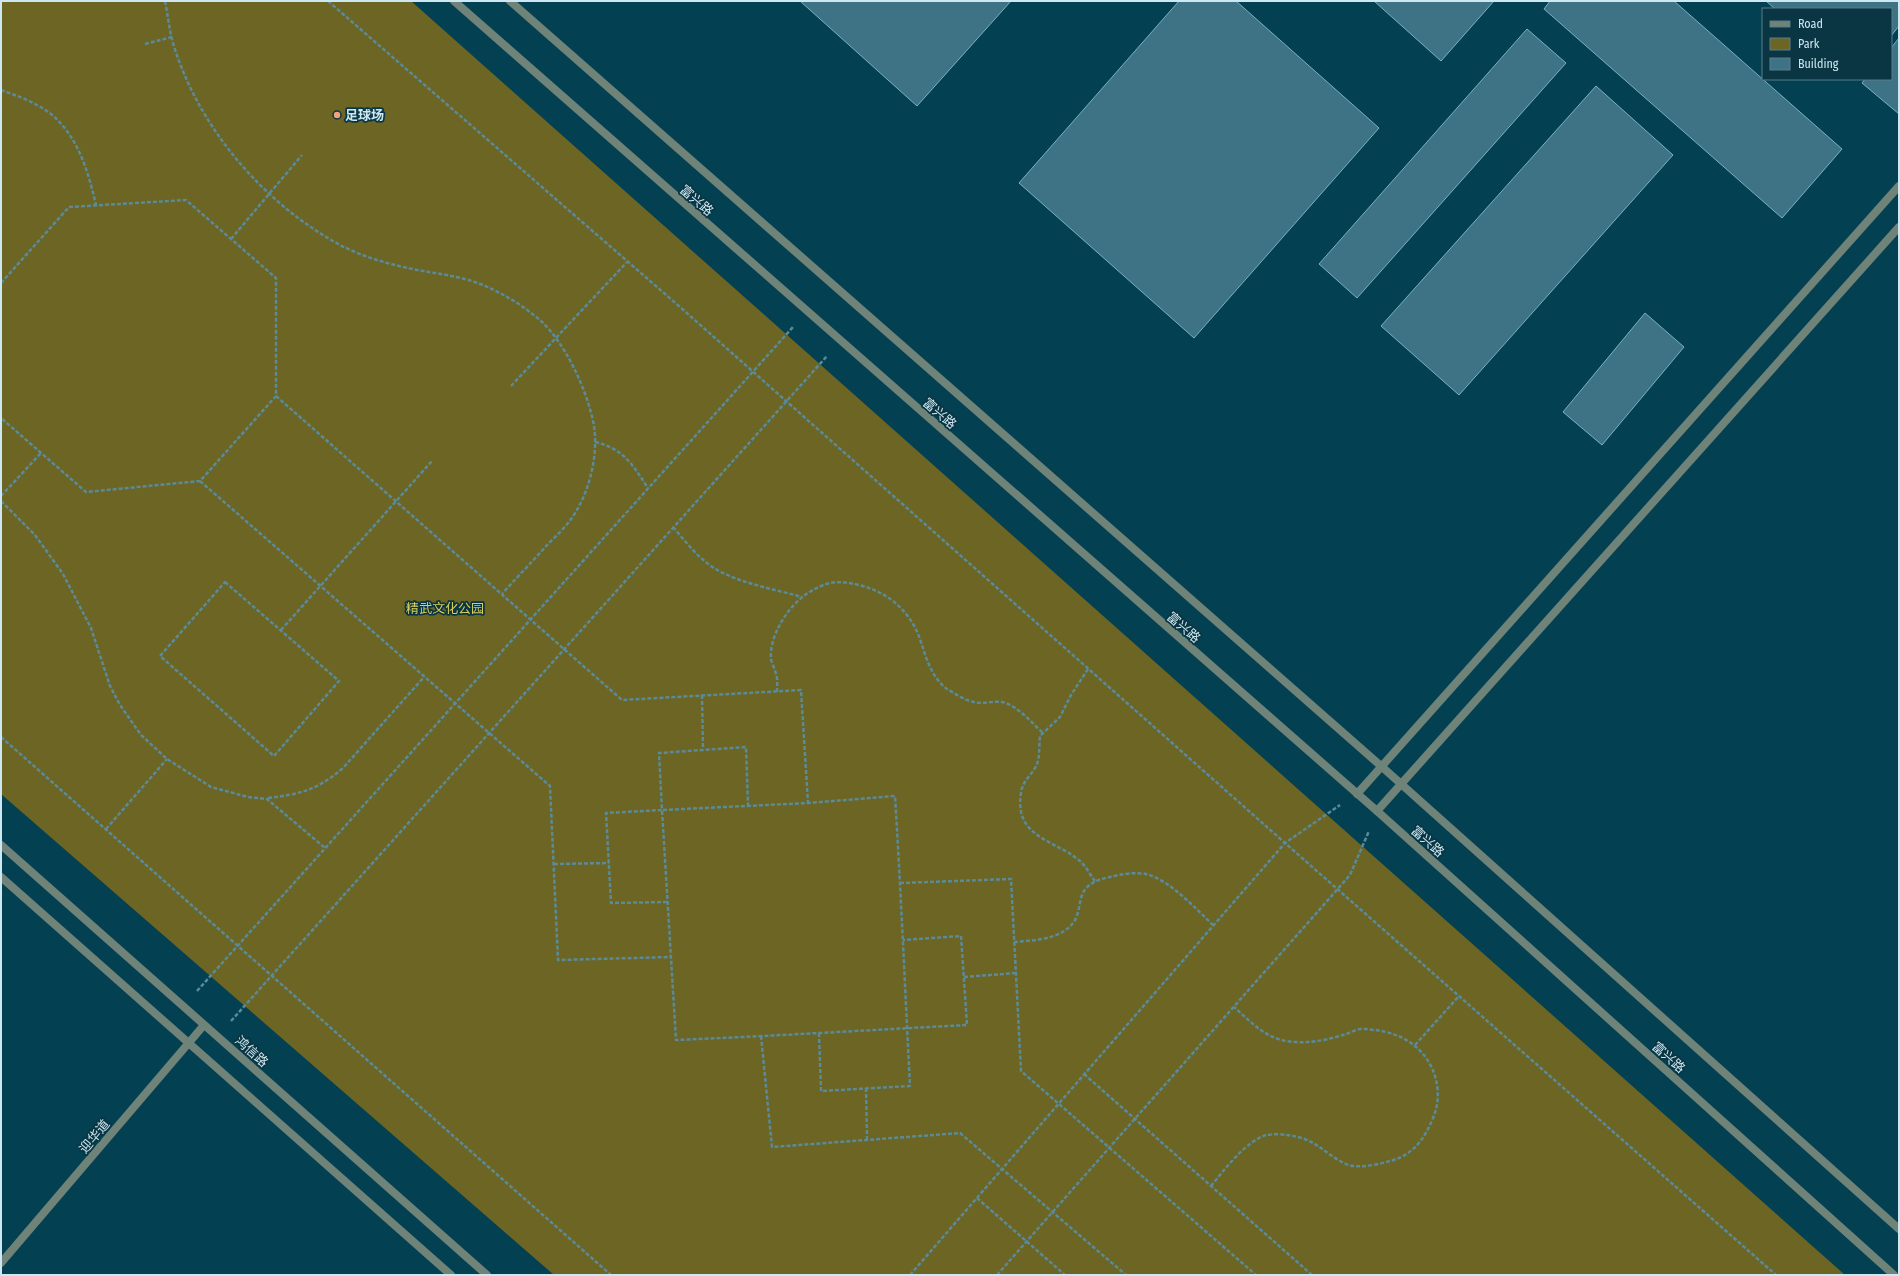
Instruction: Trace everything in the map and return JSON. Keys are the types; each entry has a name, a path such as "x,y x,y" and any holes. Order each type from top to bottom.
{"street":[{"name":"富兴路","path":"454,1 840,342 1377,811 1894,1275"},
{"name":"富兴路","path":"510,1 1381,766 1401,786 1899,1229"},
{"path":"1357,794 1899,186"},
{"path":"1377,811 1401,786 1899,227"},
{"name":"鸿信路","path":"1,845 487,1275"},
{"path":"1,877 188,1044 451,1275"},
{"name":"迎华道","path":"1,1263 204,1025"}],"path":[{"path":"165,1 172,37 183,70 202,110 236,158 269,194 295,215 340,245 386,262 449,275 498,292 526,309 542,322 567,354 584,390 594,426 595,442 586,491 578,509 567,524 502,594"},
{"path":"328,1 786,401 1338,890 1776,1275"},
{"path":"145,44 172,37"},
{"path":"1,90 37,104 53,116 69,132 80,152 89,175 96,205"},
{"path":"231,239 302,155"},
{"path":"1,283 69,207 186,200 276,278 276,396 200,481 86,492 1,418"},
{"path":"511,386 627,262"},
{"path":"183,1006 806,312"},
{"path":"217,1036 840,342"},
{"path":"276,396 622,700 801,690 808,803"},
{"path":"595,442 610,446 622,454 634,467 648,488"},
{"path":"1,496 41,453"},
{"path":"281,630 432,461"},
{"path":"200,481 550,786 558,960 671,957"},
{"path":"1,501 36,535 63,574 91,628 110,686 120,706 141,735 167,759 211,787 248,797 268,798 310,790 328,781 343,768 424,676"},
{"path":"673,527 696,554 714,568 731,577 802,597"},
{"path":"777,692 777,674 771,660 773,642 780,623 802,597 828,583 840,581 870,588 883,593 906,613 919,637 930,667 936,678 947,688 974,702 1002,702 1013,708 1043,733"},
{"path":"225,582 281,630 339,681 274,756 160,656 225,582"},
{"path":"1088,669 1071,695 1060,717 1040,736 1037,764 1027,778 1021,792 1020,813 1029,829 1045,841 1081,861 1095,881"},
{"path":"702,695 703,749"},
{"path":"1,737 611,1275"},
{"path":"748,805 746,747 659,753 676,1040 967,1025 962,936 903,940"},
{"path":"106,829 167,759"},
{"path":"910,1275 1285,843 1357,794"},
{"path":"668,902 611,903 606,813 808,803 895,796 910,1086 821,1091 819,1033"},
{"path":"268,798 325,848"},
{"path":"997,1275 1338,890 1350,875 1377,811"},
{"path":"554,864 609,862"},
{"path":"1014,942 1046,939 1065,930 1075,920 1084,891 1095,881 1112,876 1146,874 1158,879 1172,888 1214,926"},
{"path":"900,883 1011,879 1021,1071 1256,1275"},
{"path":"964,977 1016,973"},
{"path":"1415,1045 1459,996"},
{"path":"1211,1186 1234,1158 1266,1135 1300,1137 1316,1143 1347,1164 1362,1166 1379,1164 1400,1158 1418,1146 1428,1131 1435,1115 1438,1096 1436,1077 1427,1057 1415,1045 1398,1035 1382,1031 1361,1029 1324,1040 1302,1042 1285,1040 1267,1035 1234,1007"},
{"path":"762,1036 772,1147 960,1133 1126,1275"},
{"path":"1084,1074 1312,1275"},
{"path":"866,1088 868,1139"},
{"path":"977,1198 1065,1275"}],"green space":[{"name":"精武文化公园","path":"1,1 411,1 1845,1275 554,1275 1,794"}],"building":[{"path":"800,1 1011,1 917,106"},
{"path":"1179,1 1236,1 1379,128 1194,338 1019,183"},
{"path":"1374,1 1494,1 1441,61"},
{"path":"1550,1 1674,1 1842,149 1782,218 1544,9"},
{"path":"1766,1 1899,1 1899,26 1892,35 1892,8 1774,8"},
{"path":"1527,29 1566,63 1357,298 1319,264"},
{"path":"1899,38 1899,114 1862,83 1864,80 1892,80 1892,47"},
{"path":"1596,86 1673,155 1459,395 1381,326"},
{"path":"1645,313 1684,347 1602,445 1563,412"}],"place":[{"name":"足球场","path":"337,115"}]}
